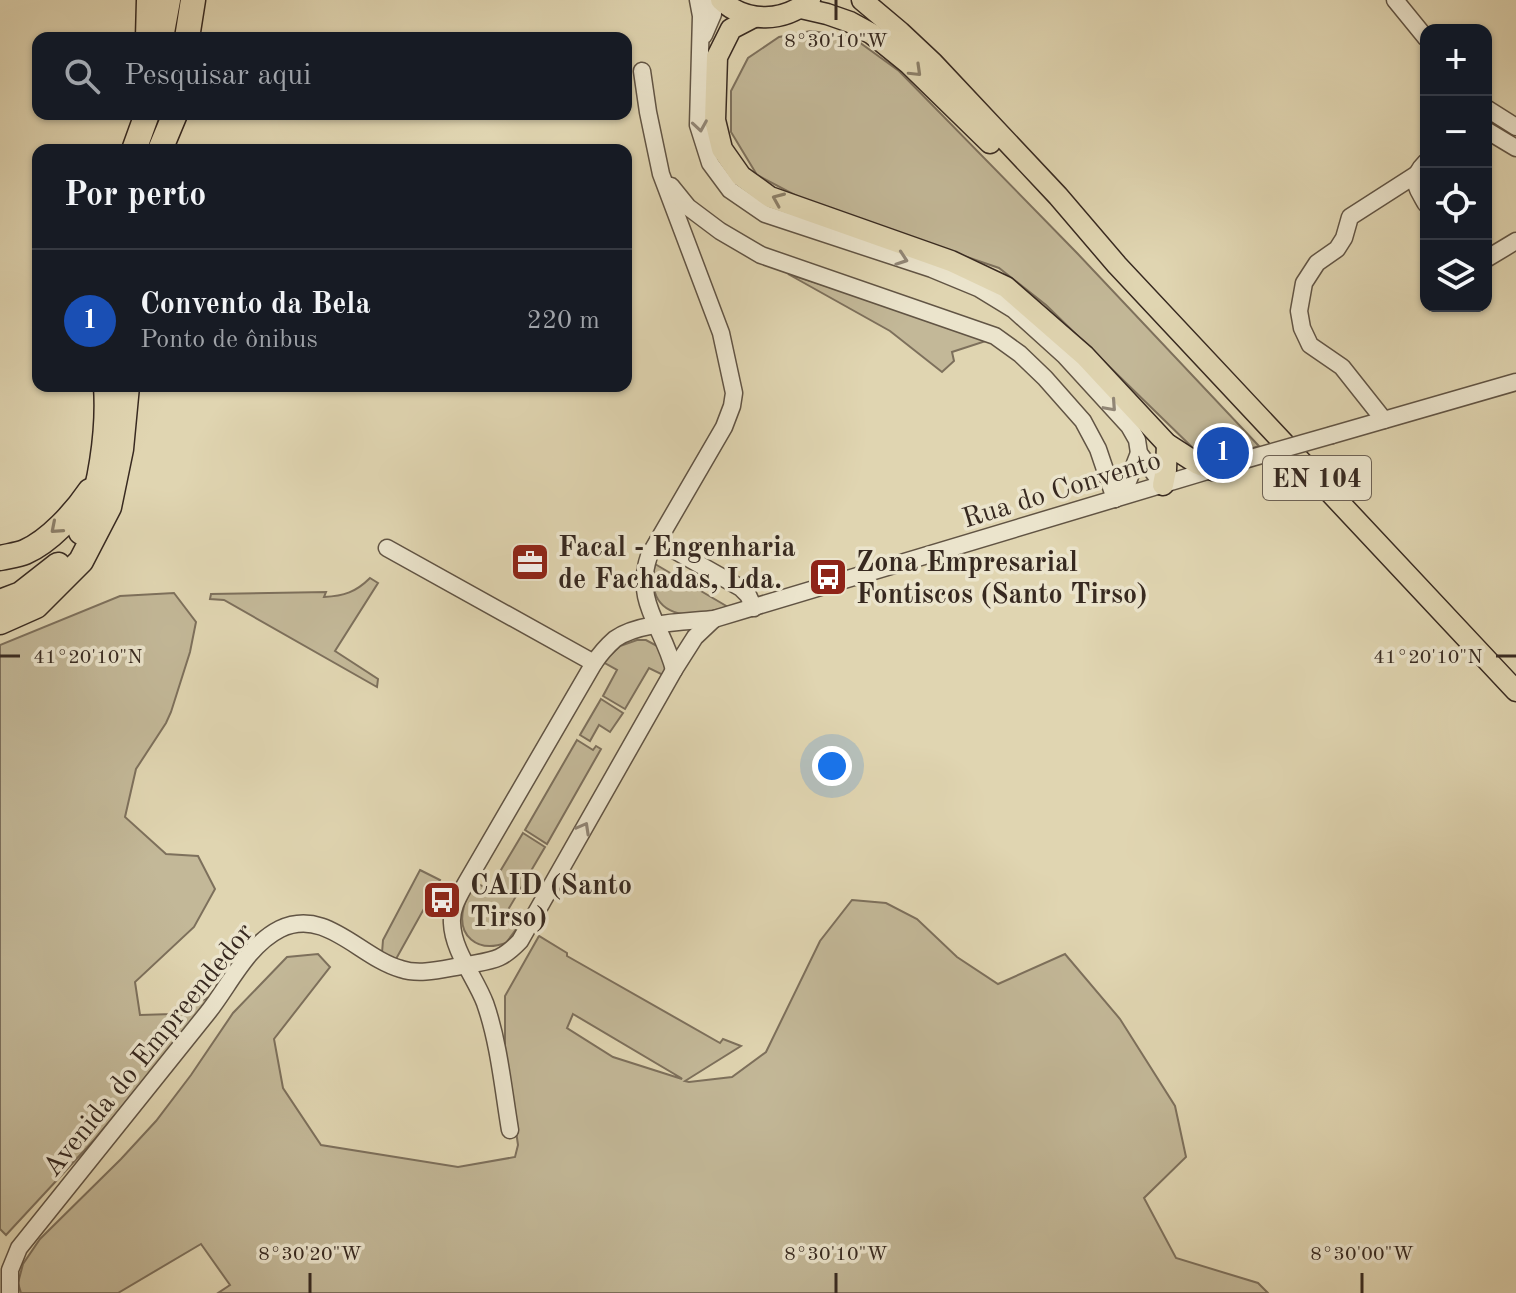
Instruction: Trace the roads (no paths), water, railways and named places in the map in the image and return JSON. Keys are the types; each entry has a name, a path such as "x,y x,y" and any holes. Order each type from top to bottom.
{"highway":[{"path":"148,32 149,0"},
{"path":"162,32 168,0"},
{"path":"188,32 193,0"},
{"path":"136,144 145,120"},
{"path":"162,144 172,120"},
{"path":"0,602 21,594 60,564 89,518 105,437 107,401 116,392"},
{"path":"0,622 36,606 81,561 109,507 121,449 121,392"},
{"path":"0,558 25,552 57,530 81,505 98,479"}],"main road":[{"path":"721,0 738,12 770,18 786,15 805,4"},
{"name":"EN 104","path":"862,0 933,63 1058,196 1117,265 1516,691"},
{"name":"EN 104","path":"805,4 850,22 889,47 1117,265"},
{"path":"754,17 731,29 717,57 715,120 722,149 741,176 770,197 951,261 1006,287 1085,356 1167,444 1178,453 1213,470"},
{"path":"1163,485 1167,444"}],"street":[{"path":"698,0 701,16 698,125 710,163 730,190 765,214 932,269 978,288 1014,310 1065,356 1129,426 1137,440 1139,453 1163,485"},
{"path":"699,48 713,14 713,0"},
{"path":"1395,0 1420,31"},
{"path":"642,71 661,174 721,333 734,393 724,427 649,556 644,570 648,607 668,647 674,670"},
{"path":"1492,112 1516,127"},
{"path":"1492,134 1516,148"},
{"path":"1384,420 1342,367 1310,345 1299,311 1304,283 1317,263 1337,249 1350,217 1420,169"},
{"path":"1420,171 1416,185 1420,193"},
{"path":"661,174 688,207 720,231 761,255 995,336 1045,378 1083,421 1098,449 1115,499"},
{"path":"1492,255 1516,241"},
{"name":"Rua do Convento","path":"510,1130 486,1005 456,942 452,915 455,904 594,663 616,639 626,633 656,626 714,619 754,608 1244,460 1516,382"},
{"path":"1115,499 1127,484 1139,453"},
{"path":"658,541 741,588 754,608"},
{"path":"387,548 594,663"},
{"name":"Avenida do Empreendedor","path":"10,1293 10,1270 19,1248 216,1002 250,954 278,930 297,923 319,924 385,963 415,972 467,965 508,954 520,941 674,670 695,637 714,619"}],"place":[{"name":"Convento da Bela","path":"1223,453"},
{"name":"Facal - Engenharia de Fachadas, Lda.","path":"530,562"},
{"name":"Zona Empresarial Fontiscos (Santo Tirso)","path":"828,577"},
{"name":"CAID (Santo Tirso)","path":"442,900"}]}
